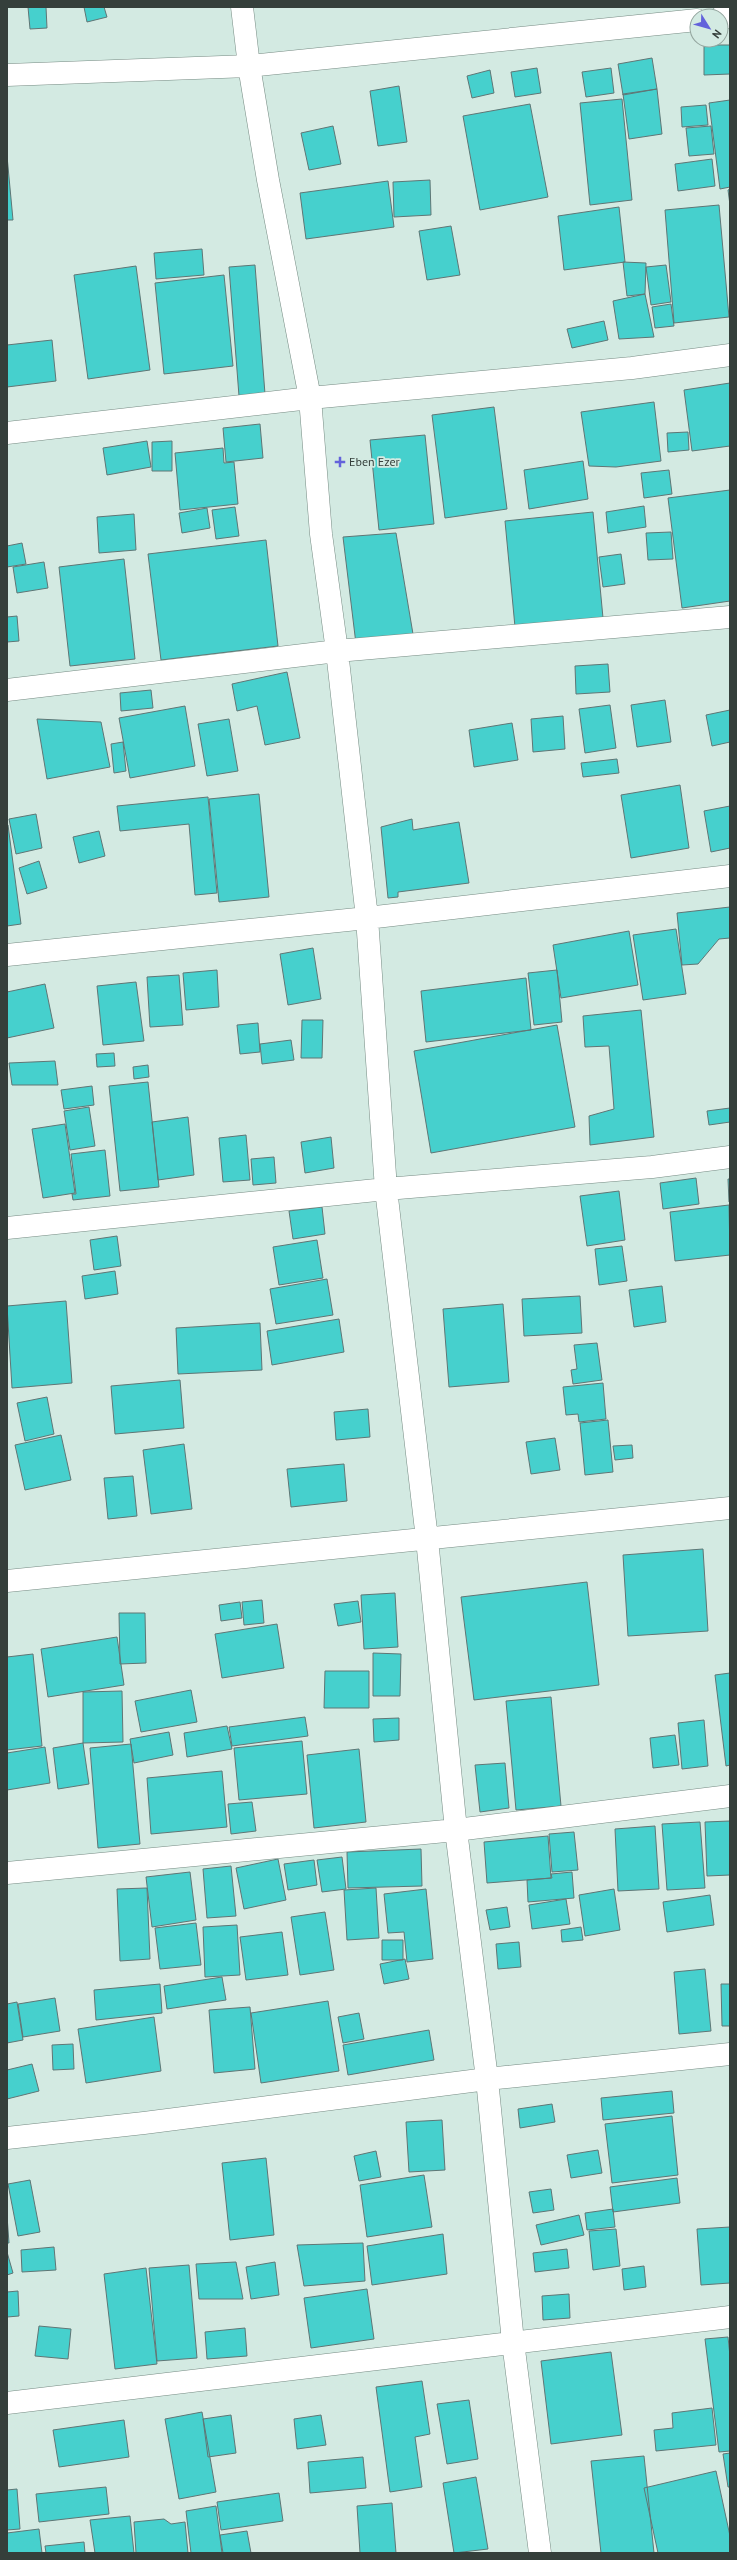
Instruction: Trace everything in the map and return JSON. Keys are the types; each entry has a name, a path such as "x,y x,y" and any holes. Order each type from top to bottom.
{"street":[{"path":"242,7 249,66 268,180 310,398 321,534 337,651 367,918 386,1189 427,1539 456,1830 487,2079 512,2342 540,2553"},
{"path":"7,75 249,66 689,21"},
{"path":"7,433 310,398 632,368 730,355"},
{"path":"7,690 337,651 730,617"},
{"path":"7,955 367,918 730,876"},
{"path":"7,1228 386,1189 652,1166 730,1157"},
{"path":"7,1581 730,1508"},
{"path":"7,1872 456,1830 730,1796"},
{"path":"7,2138 144,2123 487,2079 730,2054"},
{"path":"7,2403 730,2317"}],"building":[{"path":"28,7 46,7 47,28 30,29"},
{"path":"84,7 104,7 107,17 87,22"},
{"path":"730,45 730,74 704,75 704,48 729,48"},
{"path":"652,58 657,89 623,95 618,64"},
{"path":"537,68 541,93 515,97 511,72"},
{"path":"611,68 614,93 586,97 582,72"},
{"path":"490,70 494,93 472,98 467,76"},
{"path":"399,86 407,142 378,146 370,91"},
{"path":"657,89 662,134 629,139 623,94"},
{"path":"622,99 632,200 590,205 580,103"},
{"path":"730,100 730,187 720,189 709,103"},
{"path":"530,104 548,197 480,210 463,116"},
{"path":"706,105 708,125 682,127 681,107"},
{"path":"333,126 341,164 309,170 301,133"},
{"path":"711,126 714,154 689,156 686,128"},
{"path":"7,156 13,220 7,220"},
{"path":"712,159 715,186 678,191 675,164"},
{"path":"430,180 431,215 394,217 393,182"},
{"path":"388,181 394,227 306,239 300,193"},
{"path":"730,189 730,205 728,190"},
{"path":"719,205 729,317 674,323 665,210"},
{"path":"619,207 625,262 564,270 558,216"},
{"path":"451,226 460,275 427,280 419,231"},
{"path":"202,249 204,275 156,279 154,253"},
{"path":"623,262 646,263 645,294 627,296"},
{"path":"255,265 265,394 239,396 229,267"},
{"path":"666,265 671,302 651,305 646,267"},
{"path":"136,266 150,370 88,379 74,275"},
{"path":"224,275 233,366 164,374 155,283"},
{"path":"645,294 654,337 619,339 613,301"},
{"path":"671,304 674,326 655,328 652,307"},
{"path":"604,321 608,340 572,348 567,329"},
{"path":"52,340 56,381 7,387 7,345"},
{"path":"730,383 730,446 692,451 684,390"},
{"path":"654,402 661,461 616,467 589,466 581,412"},
{"path":"494,407 507,509 445,518 432,415"},
{"path":"260,424 263,458 226,462 223,428"},
{"path":"688,432 689,450 668,452 667,433"},
{"path":"425,435 434,524 379,530 370,440"},
{"path":"147,441 151,467 107,475 103,448"},
{"path":"172,441 172,471 152,471 152,442"},
{"path":"223,448 224,463 234,462 238,504 180,510 175,453"},
{"path":"583,461 588,499 529,509 524,470"},
{"path":"669,470 672,494 644,498 641,473"},
{"path":"730,490 730,601 682,608 668,498"},
{"path":"644,506 646,527 608,533 606,512"},
{"path":"235,507 239,536 216,539 212,510"},
{"path":"207,508 210,528 182,533 179,513"},
{"path":"593,512 603,618 515,627 505,521"},
{"path":"134,514 136,550 99,553 97,517"},
{"path":"671,532 673,559 648,560 646,533"},
{"path":"396,533 413,634 356,644 343,537"},
{"path":"266,540 278,646 161,660 148,554"},
{"path":"22,543 26,564 7,567 7,546"},
{"path":"621,554 625,584 603,587 599,557"},
{"path":"124,559 135,659 70,666 59,567"},
{"path":"44,562 48,588 17,593 13,567"},
{"path":"17,616 19,641 7,642 7,617"},
{"path":"608,664 610,692 576,694 575,666"},
{"path":"287,672 300,738 265,745 257,706 237,711 232,684"},
{"path":"151,690 153,708 121,711 120,693"},
{"path":"665,700 671,742 637,747 631,705"},
{"path":"610,705 616,748 585,753 579,709"},
{"path":"185,706 195,766 130,778 119,718"},
{"path":"730,710 730,742 712,746 706,715"},
{"path":"563,716 565,749 533,752 531,719"},
{"path":"37,719 101,722 110,767 47,779"},
{"path":"229,719 238,771 207,776 198,724"},
{"path":"512,723 518,760 474,767 469,730"},
{"path":"123,742 126,771 114,773 111,744"},
{"path":"617,759 619,773 583,777 581,763"},
{"path":"680,785 689,848 631,858 621,795"},
{"path":"259,794 269,897 219,902 209,799"},
{"path":"208,797 217,893 195,895 189,824 120,831 117,806"},
{"path":"730,806 730,848 711,852 704,811"},
{"path":"36,814 42,848 16,854 9,819"},
{"path":"412,819 413,830 459,822 469,883 398,892 398,897 388,898 381,827"},
{"path":"8,825 21,924 7,926 7,826"},
{"path":"99,831 105,856 79,863 73,837"},
{"path":"39,861 47,888 27,894 19,868"},
{"path":"730,907 730,938 719,939 698,964 682,965 677,913"},
{"path":"676,929 686,994 643,1000 633,935"},
{"path":"629,931 638,985 561,998 553,945"},
{"path":"313,948 321,999 288,1005 280,954"},
{"path":"217,970 219,1007 186,1010 183,973"},
{"path":"557,970 562,1022 534,1025 528,973"},
{"path":"179,975 183,1025 150,1027 147,977"},
{"path":"526,978 531,1030 426,1042 421,991"},
{"path":"136,982 144,1041 103,1045 97,986"},
{"path":"45,984 54,1028 7,1038 7,992"},
{"path":"641,1010 654,1137 590,1145 589,1116 614,1109 609,1046 585,1047 583,1016"},
{"path":"302,1020 323,1020 322,1058 301,1058"},
{"path":"258,1023 260,1052 240,1054 237,1025"},
{"path":"557,1025 575,1127 431,1153 414,1051"},
{"path":"291,1040 294,1060 262,1064 260,1044"},
{"path":"114,1053 115,1066 97,1067 96,1054"},
{"path":"55,1061 58,1085 12,1085 9,1063"},
{"path":"148,1065 149,1077 134,1079 133,1067"},
{"path":"148,1082 159,1187 120,1191 109,1086"},
{"path":"92,1086 94,1105 64,1109 61,1090"},
{"path":"89,1107 95,1146 70,1150 64,1111"},
{"path":"730,1108 730,1122 709,1125 707,1111"},
{"path":"188,1117 194,1175 158,1180 152,1122"},
{"path":"65,1124 75,1193 43,1198 32,1129"},
{"path":"246,1135 250,1180 223,1182 219,1138"},
{"path":"331,1137 334,1168 305,1173 301,1142"},
{"path":"105,1150 110,1196 73,1200 72,1194 76,1194 71,1154"},
{"path":"274,1157 276,1183 253,1185 251,1159"},
{"path":"696,1178 699,1204 663,1209 660,1183"},
{"path":"728,1179 730,1179 730,1202 729,1202"},
{"path":"619,1191 625,1240 587,1246 580,1196"},
{"path":"729,1205 730,1255 675,1261 670,1212"},
{"path":"322,1207 325,1234 293,1239 289,1211"},
{"path":"117,1236 121,1266 94,1270 90,1240"},
{"path":"317,1240 323,1278 279,1285 273,1247"},
{"path":"622,1246 627,1281 599,1285 595,1249"},
{"path":"115,1271 118,1294 85,1299 82,1276"},
{"path":"327,1279 333,1315 276,1324 270,1289"},
{"path":"662,1286 666,1322 634,1327 629,1290"},
{"path":"580,1296 582,1333 524,1336 522,1299"},
{"path":"66,1301 72,1383 12,1388 7,1306"},
{"path":"503,1304 509,1382 449,1387 443,1309"},
{"path":"339,1319 344,1352 272,1365 267,1331"},
{"path":"260,1323 262,1370 178,1374 176,1328"},
{"path":"597,1343 602,1380 573,1384 571,1370 577,1369 574,1345"},
{"path":"180,1380 184,1428 115,1434 111,1386"},
{"path":"603,1383 606,1419 579,1422 578,1414 566,1415 563,1387"},
{"path":"47,1397 54,1434 25,1441 17,1403"},
{"path":"368,1409 370,1437 336,1440 334,1412"},
{"path":"608,1420 613,1472 585,1475 580,1423"},
{"path":"61,1435 71,1480 25,1490 15,1445"},
{"path":"555,1438 560,1470 531,1474 526,1442"},
{"path":"184,1444 192,1509 151,1514 143,1450"},
{"path":"632,1445 633,1458 615,1460 613,1446"},
{"path":"344,1464 347,1501 291,1507 287,1469"},
{"path":"133,1476 137,1516 108,1519 104,1478"},
{"path":"703,1549 708,1631 628,1636 623,1555"},
{"path":"587,1582 599,1685 474,1700 461,1597"},
{"path":"395,1593 398,1647 364,1649 361,1595"},
{"path":"262,1600 264,1623 244,1625 242,1602"},
{"path":"358,1601 361,1622 338,1626 334,1604"},
{"path":"240,1602 242,1618 221,1621 219,1605"},
{"path":"119,1613 145,1613 146,1663 120,1664"},
{"path":"277,1624 284,1668 222,1678 215,1634"},
{"path":"117,1637 124,1685 48,1697 41,1649"},
{"path":"373,1653 401,1654 400,1696 373,1696"},
{"path":"33,1654 42,1746 7,1750 7,1657"},
{"path":"325,1671 369,1671 369,1708 324,1708"},
{"path":"730,1673 730,1765 726,1766 715,1675"},
{"path":"191,1690 197,1722 141,1732 135,1701"},
{"path":"122,1691 123,1742 83,1743 83,1692"},
{"path":"551,1697 561,1806 516,1810 506,1701"},
{"path":"305,1717 308,1736 232,1746 229,1727"},
{"path":"399,1718 399,1740 374,1742 373,1719"},
{"path":"704,1720 708,1766 682,1769 678,1723"},
{"path":"227,1726 232,1749 187,1757 184,1733"},
{"path":"169,1732 173,1755 134,1763 130,1739"},
{"path":"675,1735 679,1765 653,1768 650,1738"},
{"path":"302,1741 307,1794 239,1800 234,1748"},
{"path":"83,1743 89,1784 58,1789 53,1748"},
{"path":"131,1744 140,1844 98,1848 90,1748"},
{"path":"45,1747 50,1783 7,1790 7,1753"},
{"path":"359,1749 366,1822 314,1828 307,1755"},
{"path":"505,1763 509,1808 480,1812 475,1765"},
{"path":"222,1771 227,1827 151,1834 147,1778"},
{"path":"252,1802 256,1831 231,1834 228,1804"},
{"path":"730,1821 730,1875 707,1876 705,1822"},
{"path":"700,1822 705,1888 667,1890 662,1824"},
{"path":"655,1826 659,1889 618,1891 615,1829"},
{"path":"574,1832 578,1870 552,1872 549,1834"},
{"path":"548,1836 551,1878 487,1883 484,1842"},
{"path":"421,1849 422,1886 348,1888 347,1852"},
{"path":"342,1857 346,1889 322,1892 317,1860"},
{"path":"278,1859 286,1900 244,1909 236,1868"},
{"path":"314,1860 317,1885 288,1890 284,1864"},
{"path":"231,1866 236,1916 207,1918 203,1869"},
{"path":"190,1872 196,1920 152,1927 146,1877"},
{"path":"572,1872 574,1898 528,1902 527,1880 552,1878 551,1874"},
{"path":"147,1888 150,1959 120,1961 117,1889"},
{"path":"376,1888 379,1938 347,1940 344,1890"},
{"path":"426,1889 433,1959 407,1962 404,1932 388,1933 384,1894"},
{"path":"614,1889 620,1930 585,1936 579,1895"},
{"path":"710,1895 714,1925 667,1932 663,1902"},
{"path":"566,1899 570,1924 532,1929 529,1905"},
{"path":"507,1907 510,1927 490,1930 486,1910"},
{"path":"325,1912 334,1970 300,1975 291,1917"},
{"path":"196,1923 201,1965 160,1969 155,1928"},
{"path":"237,1925 240,1975 205,1977 203,1927"},
{"path":"581,1927 583,1940 562,1942 561,1930"},
{"path":"282,1932 288,1975 246,1980 240,1937"},
{"path":"382,1940 403,1940 403,1960 382,1960"},
{"path":"519,1942 521,1967 498,1969 496,1944"},
{"path":"405,1959 409,1979 384,1984 380,1964"},
{"path":"705,1969 711,2031 679,2034 674,1972"},
{"path":"222,1977 226,2000 167,2009 164,1986"},
{"path":"160,1984 162,2013 96,2020 94,1990"},
{"path":"721,1984 730,1984 730,2026 722,2026"},
{"path":"55,1998 60,2031 23,2037 18,2004"},
{"path":"328,2001 339,2071 261,2083 251,2013"},
{"path":"17,2002 23,2040 7,2043 7,2004"},
{"path":"250,2007 255,2069 214,2073 209,2010"},
{"path":"359,2013 364,2039 343,2043 338,2017"},
{"path":"154,2017 161,2071 86,2083 78,2029"},
{"path":"429,2030 434,2060 348,2075 343,2045"},
{"path":"73,2044 74,2069 53,2070 52,2045"},
{"path":"32,2064 39,2091 7,2099 7,2070"},
{"path":"672,2091 674,2113 603,2120 601,2098"},
{"path":"552,2104 555,2122 520,2128 518,2109"},
{"path":"672,2116 678,2175 612,2183 605,2124"},
{"path":"442,2120 445,2170 409,2172 406,2122"},
{"path":"598,2150 602,2173 571,2178 567,2155"},
{"path":"376,2151 381,2177 359,2181 354,2156"},
{"path":"266,2158 274,2235 230,2240 222,2163"},
{"path":"424,2175 432,2227 367,2237 360,2185"},
{"path":"677,2178 680,2203 613,2212 610,2187"},
{"path":"30,2180 40,2232 18,2236 8,2184"},
{"path":"551,2189 554,2210 533,2213 529,2192"},
{"path":"613,2209 615,2227 587,2230 585,2213"},
{"path":"579,2215 584,2235 541,2245 536,2225"},
{"path":"7,2216 9,2243 7,2243"},
{"path":"730,2227 730,2283 701,2285 697,2229"},
{"path":"616,2229 620,2266 593,2270 589,2231"},
{"path":"443,2234 447,2274 372,2285 367,2246"},
{"path":"363,2243 365,2281 304,2286 297,2245"},
{"path":"54,2247 56,2270 22,2272 21,2250"},
{"path":"567,2249 569,2268 535,2272 533,2253"},
{"path":"7,2252 13,2273 7,2275"},
{"path":"236,2262 243,2299 199,2299 196,2264"},
{"path":"275,2262 279,2295 251,2299 246,2267"},
{"path":"189,2265 197,2358 157,2361 149,2268"},
{"path":"644,2266 646,2287 624,2290 622,2269"},
{"path":"146,2268 157,2364 115,2369 104,2274"},
{"path":"367,2289 374,2339 311,2348 304,2298"},
{"path":"18,2291 19,2316 7,2317 7,2292"},
{"path":"569,2294 570,2318 543,2320 542,2296"},
{"path":"39,2326 71,2329 68,2359 35,2356"},
{"path":"245,2328 247,2356 207,2359 205,2332"},
{"path":"728,2337 730,2356 730,2451 719,2452 705,2339"},
{"path":"611,2352 622,2435 551,2444 541,2361"},
{"path":"422,2381 430,2434 415,2437 422,2487 390,2492 376,2387"},
{"path":"469,2400 478,2459 447,2464 437,2404"},
{"path":"712,2408 716,2445 656,2451 654,2430 673,2428 672,2413"},
{"path":"202,2412 216,2492 179,2499 165,2419"},
{"path":"231,2415 236,2453 208,2457 203,2419"},
{"path":"321,2415 326,2445 297,2449 294,2419"},
{"path":"124,2420 129,2457 59,2467 53,2430"},
{"path":"730,2453 730,2487 728,2487 723,2454"},
{"path":"644,2456 654,2553 601,2553 591,2461"},
{"path":"363,2457 366,2488 310,2493 308,2462"},
{"path":"716,2471 730,2536 730,2553 658,2553 644,2488"},
{"path":"476,2477 488,2549 454,2553 443,2483"},
{"path":"106,2487 109,2514 39,2522 36,2494"},
{"path":"17,2489 20,2529 7,2530 7,2490"},
{"path":"279,2493 283,2521 221,2530 217,2502"},
{"path":"392,2503 396,2553 360,2553 357,2506"},
{"path":"216,2506 222,2553 191,2553 186,2511"},
{"path":"130,2516 134,2553 95,2553 90,2520"},
{"path":"164,2519 171,2524 185,2522 188,2553 136,2553 134,2522"},
{"path":"39,2529 42,2553 7,2553 7,2533"},
{"path":"247,2531 251,2553 223,2553 220,2535"},
{"path":"84,2542 85,2553 46,2553 45,2546"}],"place":[{"name":"Eben Ezer","path":"340,462"}]}
